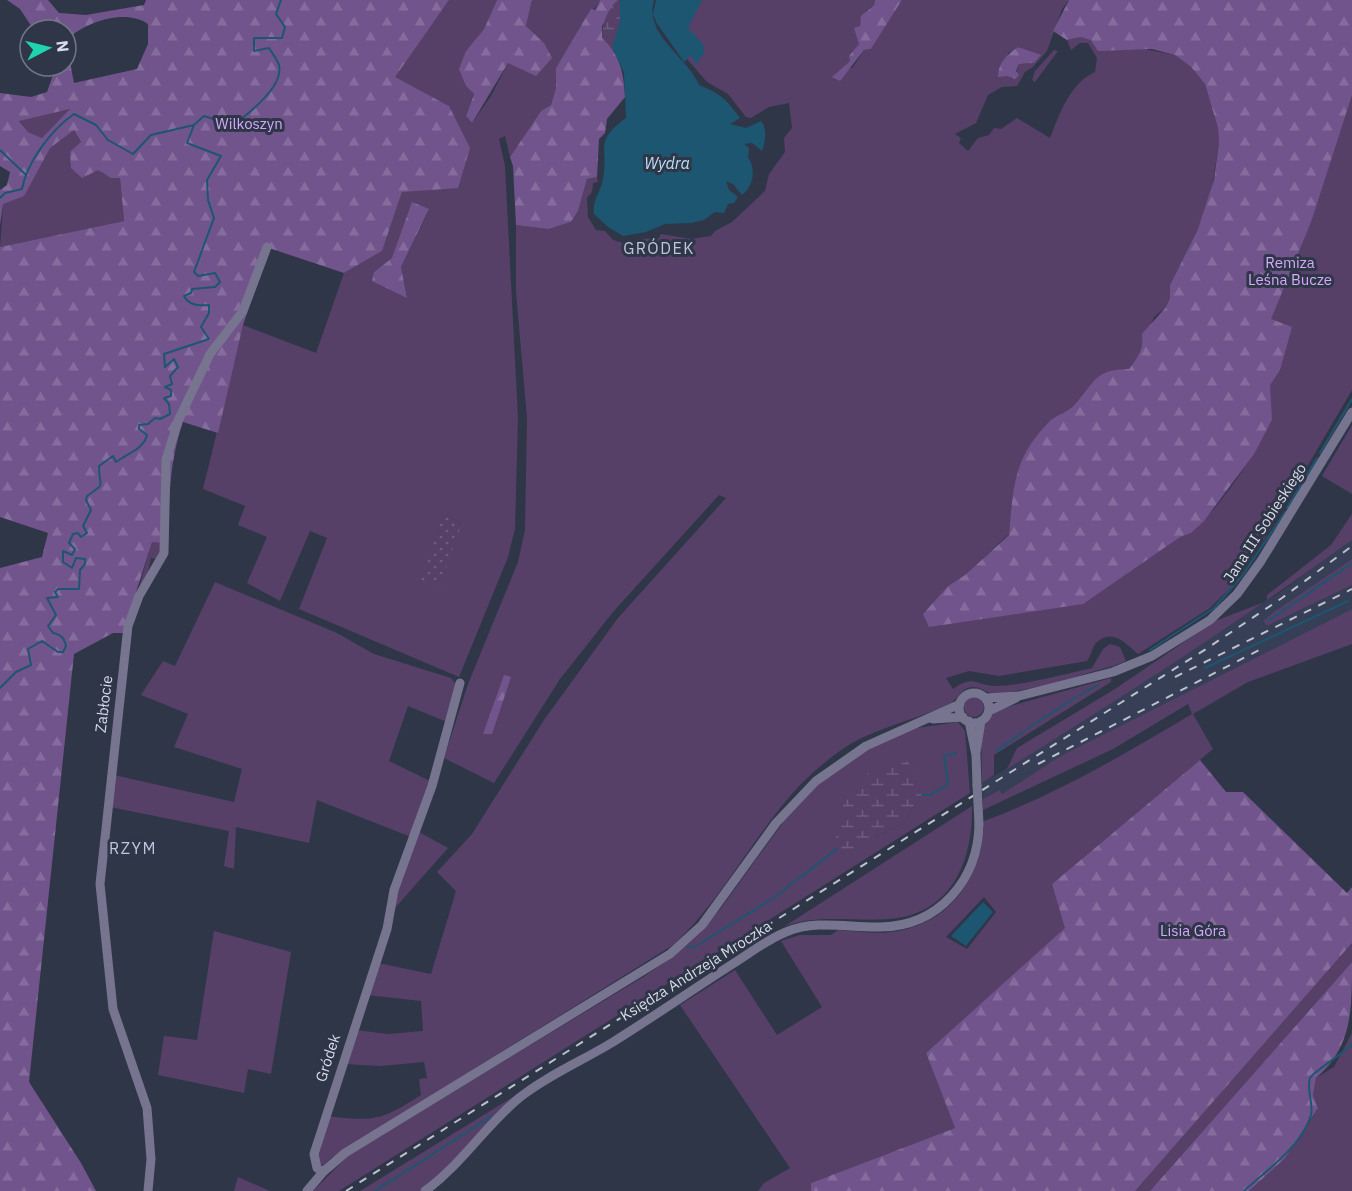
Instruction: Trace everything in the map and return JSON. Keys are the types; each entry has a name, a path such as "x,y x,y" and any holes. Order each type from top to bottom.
{"street":[{"name":"Zabłocie","path":"148,1191 151,1148 147,1108 112,1009 100,907 101,855 128,626 139,596 164,553 166,460 178,421 210,354 243,311 267,247"},
{"name":"Jana III Sobieskiego","path":"989,711 1019,696 1131,665 1169,646 1223,609 1243,586 1277,537 1352,412"},
{"name":"Gródek","path":"323,1172 316,1168 314,1154 387,928 394,890 432,786 460,683"},
{"path":"307,1191 323,1172 345,1153 670,954 702,925 776,823 810,786 866,746 931,719 960,704 971,693 986,698 989,711 981,721 931,719"},
{"name":"Jana III Sobieskiego","path":"986,698 1019,696"},
{"path":"960,704 966,719"},
{"name":"Księdza Andrzeja Mroczka","path":"966,719 976,755"},
{"name":"Księdza Andrzeja Mroczka","path":"425,1191 456,1164 516,1100 528,1091 612,1042 774,938 808,926 880,927 905,924 938,908 956,891 970,869 977,846 979,824 976,755 981,721"}],"shaded area":[{"path":"1352,540 1352,559 1263,621 1267,626 1352,585 1352,609 1060,757 1002,794 998,790 983,799 982,783 1076,726 1279,593"}],"green space":[{"name":"Wilkoszyn","path":"7,0 48,0 59,13 86,15 144,5 146,0 449,0 395,77 449,106 470,148 458,188 402,192 382,251 344,273 269,248 243,325 218,433 183,422 172,467 168,543 152,542 123,633 113,633 74,654 29,1082 81,1163 96,1191 0,1191 0,568 42,557 48,533 0,517 0,247 124,221 120,178 111,178 98,170 82,178 71,168 70,152 81,142 74,130 50,148 24,196 3,204 0,225 0,190 7,185 10,172 0,166 0,93 31,97 47,92 52,78 73,78 74,83 137,69 148,44 148,24 139,19 117,17 94,23 78,31 78,18 26,18 20,9","holes":["70,109 42,138 28,132 19,121"]},
{"path":"449,0 497,0 484,29 466,51 466,86 474,94 466,116 472,123 491,96 508,63 544,43 526,26 532,0 600,0 556,68 556,88 551,105 541,111 510,157 505,136 499,139 505,166 518,418 515,529 508,557 459,677 299,609 327,538 310,531 280,601 247,583 267,537 238,525 245,506 203,489 243,325 316,353 344,273 382,251 402,192 449,106 394,77","holes":["429,210 401,267 407,297 374,272 392,258","443,515 462,523 421,580"]},
{"path":"497,0 532,0 526,26 544,43 552,58 536,76 508,63 472,123 466,116 474,94 466,86 459,69 466,51 484,29"},
{"path":"600,0 618,0 602,26 602,37 620,65 625,97 607,119 605,133 599,139 597,177 587,179 578,211 571,222 548,229 516,225 513,166 510,157 541,111 551,105 556,88 556,68 591,9 595,10"},
{"path":"618,0 642,0 614,51 602,38 602,32 604,21"},
{"name":"Remiza Leśna Bucze","path":"658,0 875,0 874,5 860,22 859,44 850,56 850,61 833,77 853,67 864,50 871,49 902,0 1069,0 1062,9 1047,51 1033,67 1025,72 1017,86 1002,87 988,95 976,123 955,134 961,138 959,143 968,151 978,138 989,135 994,128 1001,129 1017,118 1050,138 1072,91 1086,77 1095,72 1097,58 1088,43 1080,43 1071,50 1067,40 1081,37 1175,55 1191,67 1205,84 1218,128 1219,142 1211,195 1198,229 1170,285 1170,298 1166,307 1154,317 1139,353 1352,0 1352,390 1267,535 1236,582 1210,608 1138,654 1119,639 1108,637 1096,643 1087,661 999,676 969,671 946,678 953,689 971,681 997,686 1045,679 1092,668 1103,649 1110,644 1120,647 1126,661 1020,690 993,693 978,688 968,688 947,705 876,732 849,745 823,764 783,804 708,907 673,945 331,1158 323,1166 317,1159 328,1116 368,1119 387,1114 421,1095 419,1079 427,1078 424,1062 381,1066 345,1064 356,1030 388,1034 423,1031 421,1001 367,995 378,963 431,974 456,891 437,872 472,834 544,720 618,618 726,498 719,495 613,612 560,679 494,783 444,758 468,684 518,562 525,530 527,418 516,292 516,225 548,229 571,222 578,211 587,179 597,177 598,182 593,183 592,192 587,198 588,217 596,230 605,231 613,240 631,245 638,239 659,238 661,234 691,239 711,236 715,231 732,222 765,191 769,174 785,152 784,138 792,128 789,103 769,107 751,118 746,117 728,94 707,82 681,52","holes":["1018,47 1040,56 1034,63 1019,64 1015,79 1007,76 1008,53","1079,399 1272,420 1236,480 1215,508 1191,533 923,614 948,586 965,575 1009,534 1012,500 1053,418 1070,409"]},
{"path":"875,0 902,0 871,49 864,50 840,81 832,77 850,61 849,56 859,44 854,28 860,26 861,16 874,5"},
{"name":"Remiza Leśna Bucze","path":"1069,0 1352,0 1352,95 1311,222 1271,319 1292,327 1280,370 1270,385 1272,420 1254,454 1204,521 1191,533 1180,537 1083,604 929,627 923,614 948,586 965,575 1009,535 1014,487 1018,473 1029,446 1039,433 1051,420 1072,407 1096,379 1109,372 1129,369 1135,361 1140,353 1142,334 1166,307 1170,298 1170,285 1198,229 1214,180 1219,142 1218,128 1205,84 1191,67 1175,55 1152,49 1098,51 1091,40 1081,37 1067,40 1053,31"},
{"path":"1018,47 1041,55 1034,63 1019,64 1016,71 1019,75 1015,79 1007,76 998,77 1004,59"},
{"path":"1054,50 1058,51 1035,82 1032,80 1035,71"},
{"path":"71,109 42,138 28,132 19,120"},
{"path":"74,130 97,168 104,174 120,178 124,221 0,247 3,204 40,164 50,147"},
{"path":"412,202 429,209 401,267 407,298 372,281 374,272 392,258"},
{"path":"1352,425 1352,494 1322,476"},
{"path":"1352,514 1352,540 1267,600 1267,595 1331,545"},
{"path":"443,515 462,523 440,585 420,580"},
{"path":"152,541 163,542 158,559 151,558 146,581 136,598"},
{"path":"1352,559 1352,585 1267,626 1263,621 1274,612"},
{"path":"215,582 337,633 374,654 451,678 458,688 447,722 408,706 389,761 432,782 411,837 317,800 309,843 236,827 234,869 224,866 229,831 110,807 114,775 234,802 242,769 174,747 188,714 141,695 163,661 175,666"},
{"path":"1264,602 1007,769 1017,748 1115,689 1215,621"},
{"path":"1352,609 1352,644 1248,682 1193,714 1213,749 1052,884 1066,928 926,1053 955,1128 811,1183 811,1191 758,1191 764,1183 790,1168 680,1005 735,970 777,1035 822,1007 781,941 800,935 831,935 838,930 876,933 898,931 918,926 935,917 949,906 971,876 978,859 984,821 1064,786 1192,714 1188,704 1113,749 983,810 983,799 999,790 1002,794 1059,757","holes":["984,897 996,912 967,949 946,937"]},
{"path":"504,675 511,677 492,734 483,734"},
{"path":"1111,678 1111,682 994,755 994,775 982,783 981,731 996,710"},
{"path":"974,697 981,700 984,707 981,714 974,717 967,714 964,707 967,700"},
{"path":"958,722 965,731 970,793 339,1191 313,1191 349,1155 670,959 699,934 721,908 784,821 827,776 881,741 917,728","holes":["922,795 902,824 873,838"]},
{"path":"905,758 917,775 922,795 902,824 873,838 857,854 842,856 834,831 843,805 872,768"},
{"name":"Lisia Góra","path":"1200,760 1226,792 1243,792 1347,893 1352,887 1352,943 1135,1191 811,1191 811,1183 955,1128 926,1053 1065,928 1052,884"},
{"path":"972,806 968,846 963,865 943,896 929,907 911,915 889,919 824,919 785,926"},
{"path":"419,832 448,848 395,908 395,897"},
{"path":"214,931 291,952 271,1074 248,1069 244,1093 158,1075 164,1036 197,1040"},
{"path":"1352,943 1352,962 1150,1191 1135,1191"},
{"path":"1352,962 1348,1027 1337,1054 1316,1078 1313,1095 1318,1108 1285,1158 1249,1191 1150,1191"},
{"path":"1352,1033 1352,1191 1249,1191 1287,1152 1311,1120 1318,1108 1313,1095 1316,1078 1334,1067"},
{"path":"516,1095 441,1174 420,1191 360,1191"},
{"path":"238,1177 270,1191 234,1191"}],"water":[{"name":"Wydra","path":"620,0 654,0 655,24 661,35 693,74 699,85 718,94 735,111 740,118 730,124 746,128 761,121 763,124 765,135 762,151 752,143 744,144 749,148 748,157 753,172 749,187 742,195 733,184 726,181 729,190 738,197 734,203 728,204 724,213 715,212 704,220 665,224 646,232 623,236 608,227 594,214 594,204 603,179 606,139 609,133 626,118 624,73 612,47 620,22"},
{"path":"656,0 702,0 688,28 702,43 705,51 695,66 693,57 690,56 684,62 656,22 653,14"},
{"path":"983,902 993,912 966,946 951,936"}],"waterway":[{"path":"0,688 16,672 31,665 28,649 42,641 58,652 63,652 66,646 63,639 53,633 48,626 56,615 47,598 58,597 55,592 58,589 79,589 80,570 85,564 85,559 76,558 72,568 63,562 63,551 72,555 75,549 69,543 73,534 78,533 81,537 87,533 83,526 91,510 86,500 87,496 100,486 99,466 113,456 116,462 142,444 147,435 139,429 139,425 148,424 155,418 160,419 170,414 169,404 164,398 171,396 171,390 165,387 172,384 170,376 178,367 174,359 165,367 164,354 209,339 201,327 209,313 209,305 194,304 184,296 191,293 192,289 215,287 220,282 215,273 198,276 194,272 214,218 208,200 207,180 221,156 187,143 194,125 204,116 233,125 264,99 271,90 279,73 279,65 269,48 254,51 254,38 282,38 285,27 276,14 281,0"},
{"path":"0,198 5,193 22,189 29,168 41,147 74,114 96,125 108,140 133,154 151,135 194,125"},
{"path":"0,150 25,174"},
{"path":"1320,453 1352,399"},
{"path":"1287,508 1317,458"},
{"path":"1150,650 1214,608 1242,576 1285,512"},
{"path":"1268,621 1352,563"},
{"path":"1205,668 1348,601"},
{"path":"1080,695 1098,685"},
{"path":"1027,729 1076,697"},
{"path":"996,751 1023,732"},
{"path":"922,795 930,795 948,784 944,756 956,753"},
{"path":"687,946 693,948 775,897 838,848"},
{"path":"1244,1191 1283,1157 1300,1137 1312,1111 1310,1078 1352,1044"},
{"path":"375,1191 492,1116"}],"railway":[{"path":"346,1191 1206,649 1282,598 1352,546"},
{"path":"1175,677 1352,589"},
{"path":"1038,764 1265,647"}],"district":[{"name":"GRÓDEK","path":"659,248"},
{"name":"RZYM","path":"133,848"}]}
